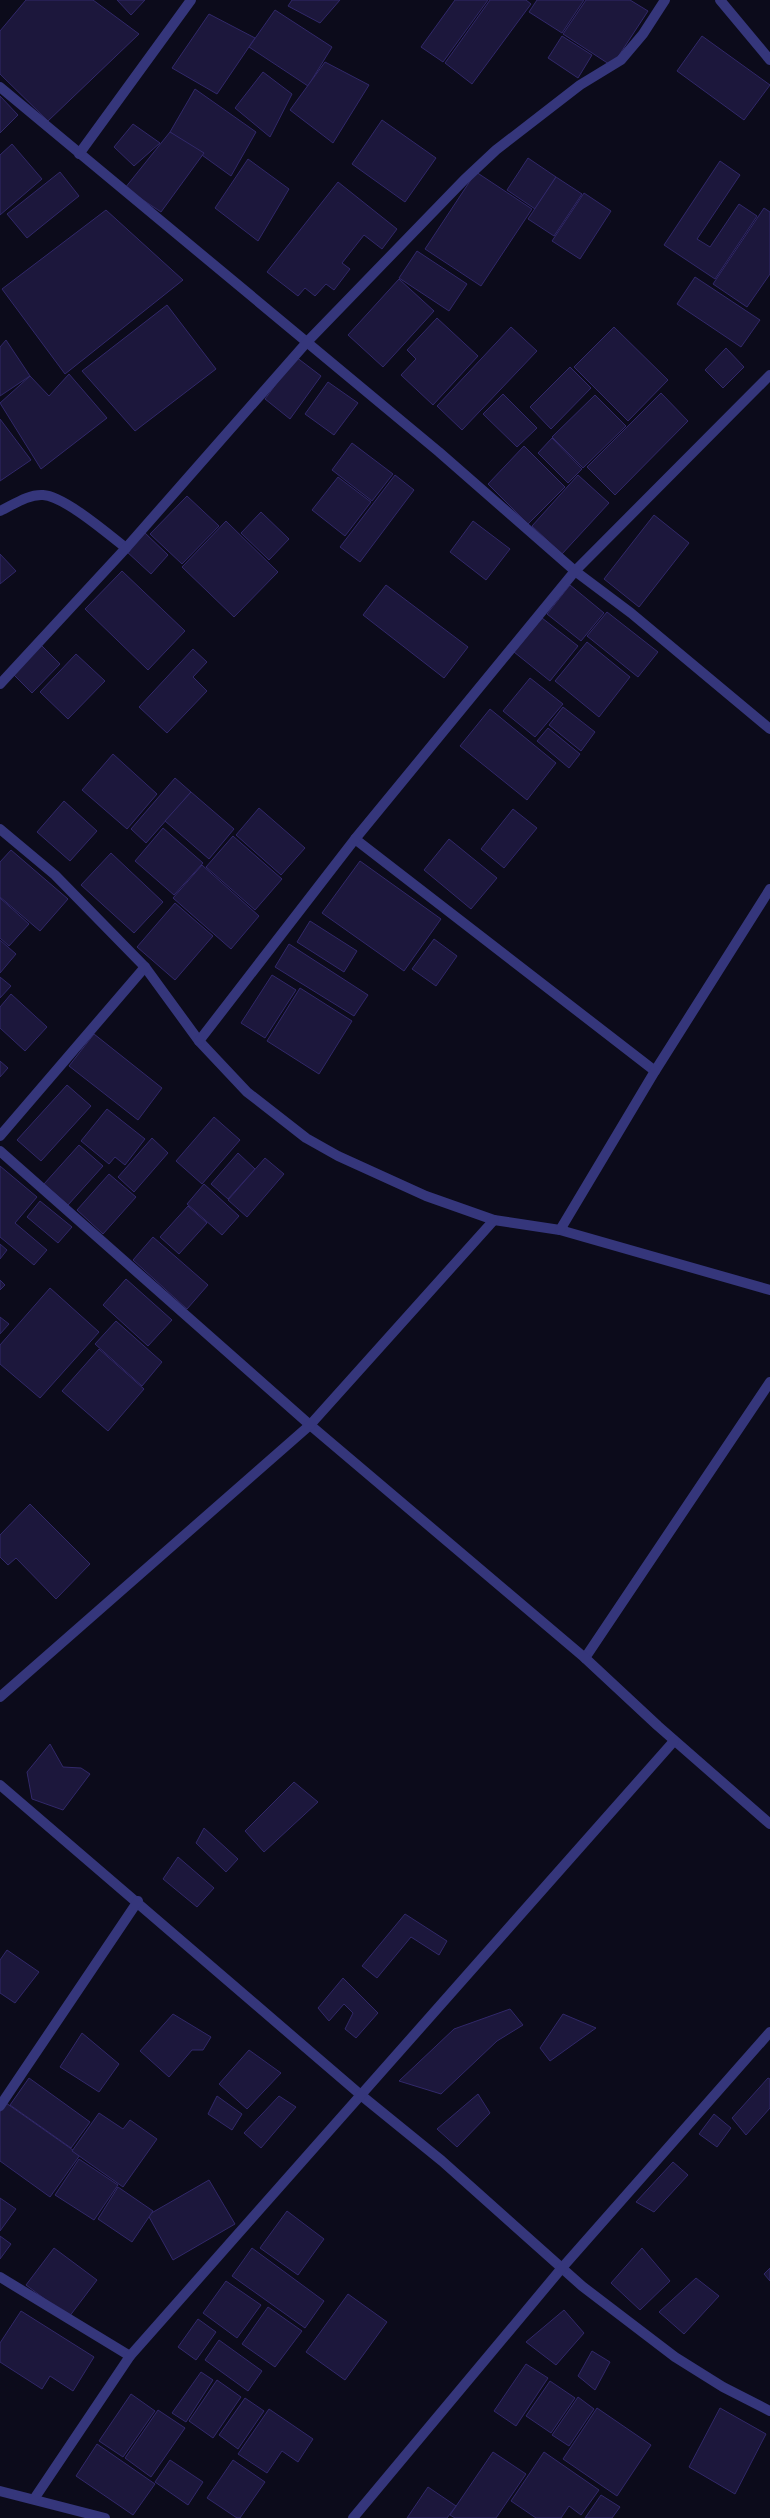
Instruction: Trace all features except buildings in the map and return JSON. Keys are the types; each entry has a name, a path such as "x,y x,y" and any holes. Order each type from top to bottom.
{"street":[{"path":"79,154 191,0"},
{"path":"0,684 126,548 307,342 464,180 496,150 580,85 621,60 643,34 665,0"},
{"path":"720,0 770,60"},
{"path":"0,87 439,452 575,571 631,613 770,730"},
{"path":"199,1041 356,839 575,571 770,375"},
{"path":"0,511 31,496 43,495 70,506 126,548"},
{"path":"0,842 4,832 55,875 145,966 199,1041 247,1092 306,1138 338,1156 426,1196 494,1220 560,1230 770,1290"},
{"path":"356,839 655,1071"},
{"path":"560,1230 655,1071 770,889"},
{"path":"0,1136 145,966"},
{"path":"0,1151 310,1426 585,1658 674,1741 770,1824"},
{"path":"0,1698 310,1426 494,1220"},
{"path":"585,1658 770,1382"},
{"path":"34,2500 130,2356 362,2096 674,1741"},
{"path":"0,1784 138,1901 362,2096 442,2161 561,2268 675,2357 723,2387 770,2411"},
{"path":"0,2106 138,1901"},
{"path":"353,2518 561,2268 770,2032"},
{"path":"0,2277 130,2356"},
{"path":"0,2491 105,2518"}]}
